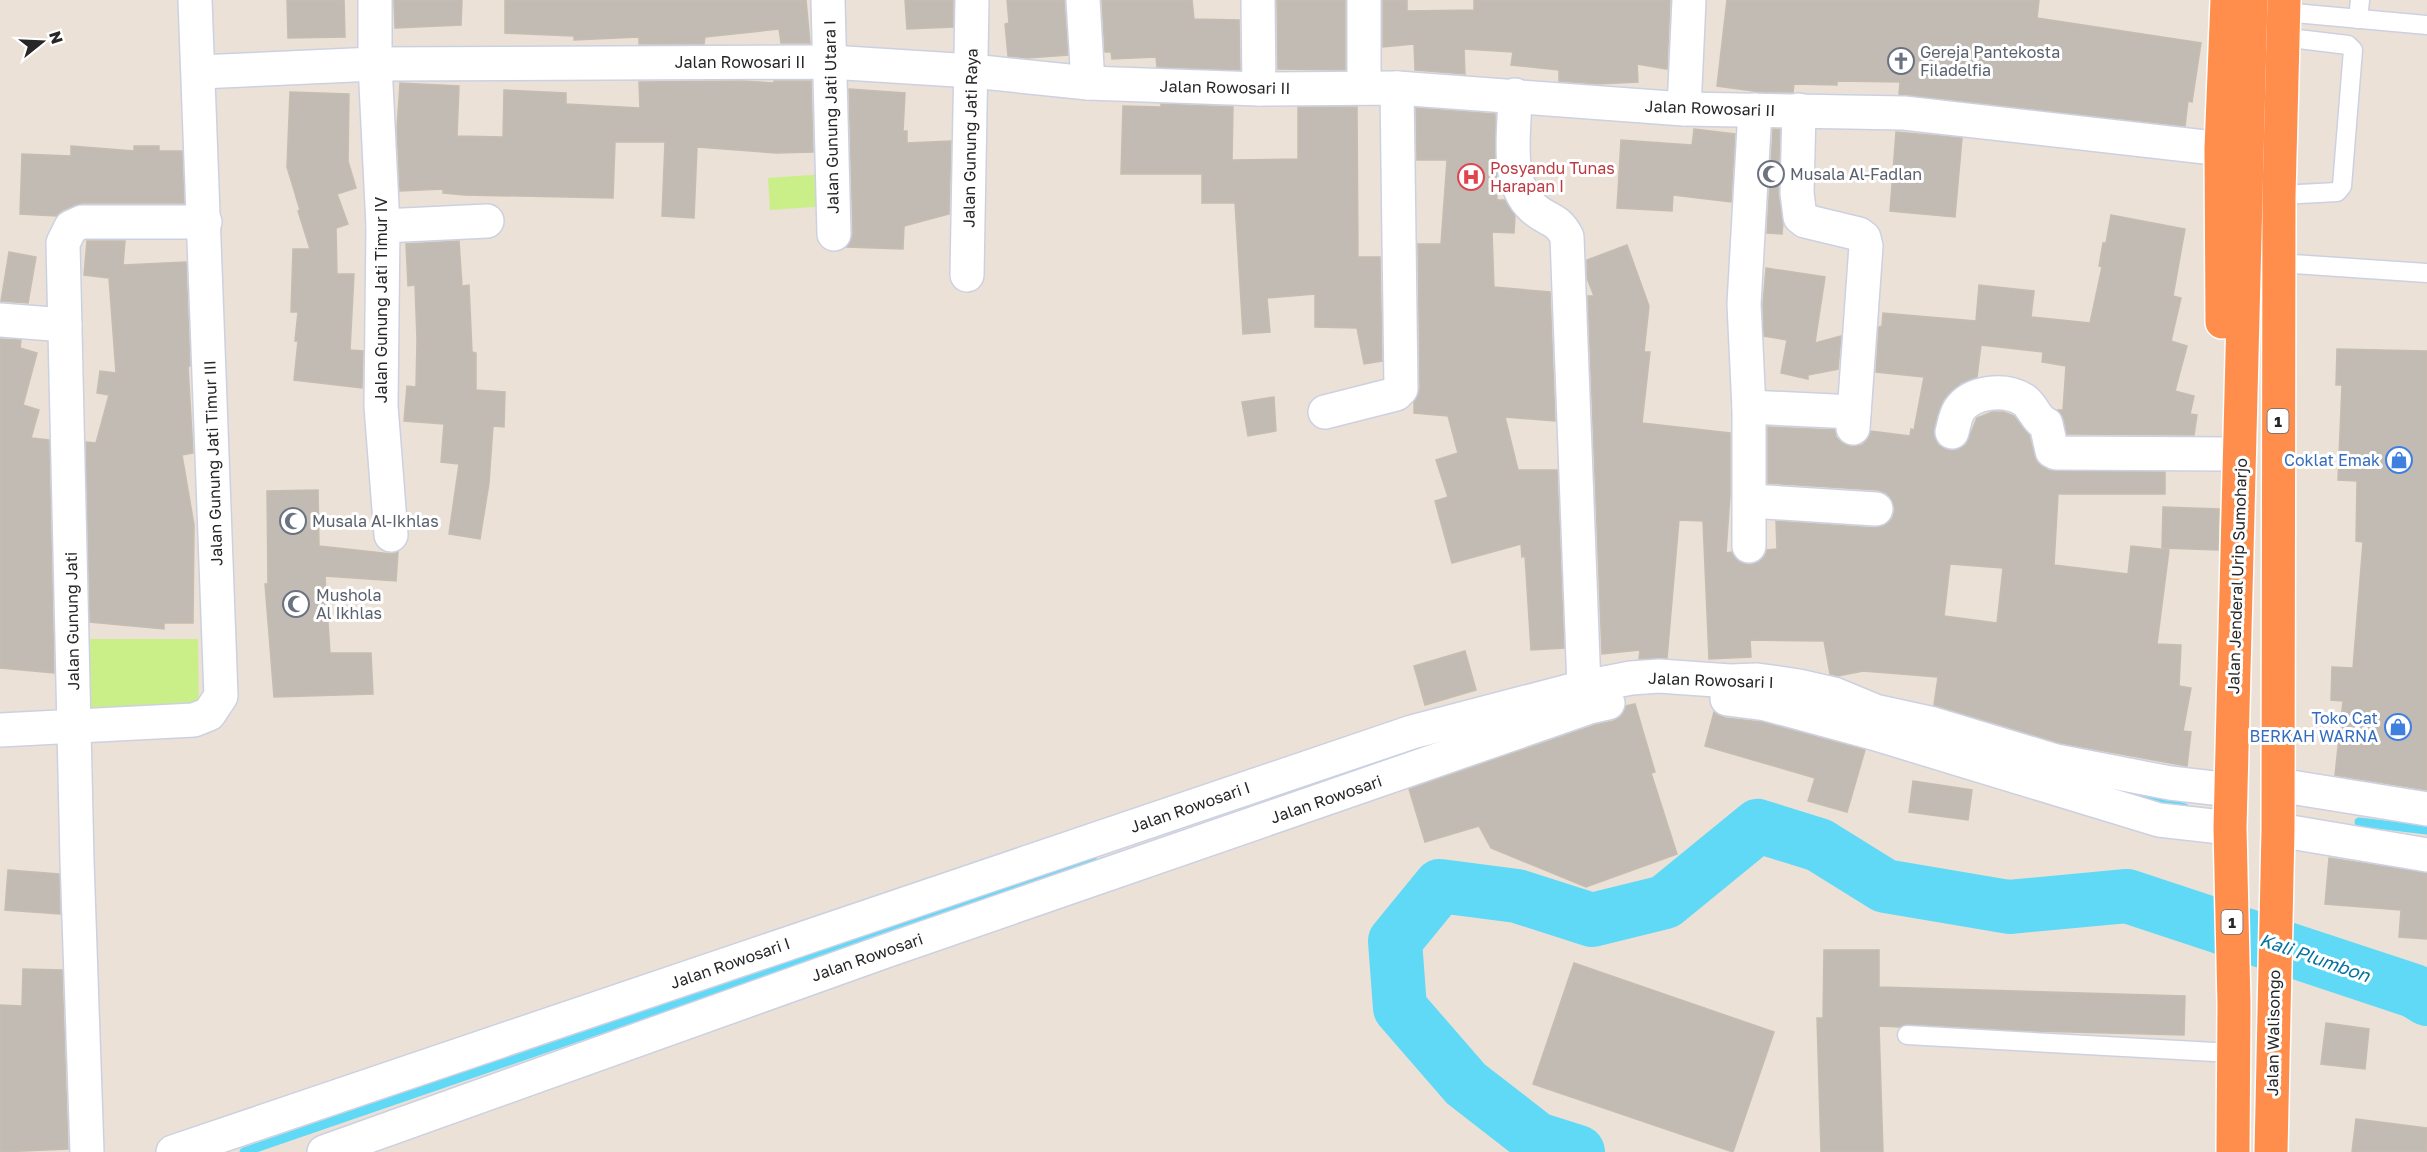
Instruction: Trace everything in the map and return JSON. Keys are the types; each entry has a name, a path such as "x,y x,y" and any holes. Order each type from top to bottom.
{"highway":[{"path":"2227,0 2235,151"},
{"name":"Jalan Jenderal Urip Sumoharjo","path":"2233,1152 2234,1005 2230,833 2235,151 2251,0"},
{"name":"1","path":"2277,836 2279,195 2283,16"},
{"name":"Jalan Walisongo","path":"2271,1152 2277,836"}],"street":[{"name":"Jalan Gunung Jati Timur III","path":"0,730 194,720 209,714 221,696 195,0"},
{"name":"Jalan Gunung Jati Timur IV","path":"375,0 375,64 383,226 381,406 392,535"},
{"name":"Jalan Gunung Jati Utara I","path":"828,0 834,234"},
{"name":"Jalan Gunung Jati Raya","path":"967,275 972,0"},
{"path":"1083,0 1088,83"},
{"path":"1258,0 1259,90"},
{"path":"1364,0 1364,88"},
{"path":"1684,109 1685,43 1689,0"},
{"name":"Jalan Rowosari II","path":"199,72 375,64 830,62 972,71 1088,83 1259,90 1397,88 1684,109 1904,113 2235,151"},
{"path":"1325,412 1396,394 1401,389 1397,88"},
{"path":"1515,95 1514,171 1521,190 1532,207 1561,225 1567,237 1584,687"},
{"path":"1749,546 1749,407 1744,304 1755,110"},
{"path":"1749,407 1853,420 1866,246 1864,238 1859,234 1805,221 1800,217 1797,194 1799,110"},
{"path":"383,226 487,221"},
{"name":"Jalan Gunung Jati","path":"87,1152 63,243 71,227 82,222 205,222"},
{"path":"0,320 65,325"},
{"path":"1952,432 1955,418 1967,402 1996,392 2009,394 2026,401 2039,421 2046,424 2052,451 2056,453 2234,467"},
{"path":"1750,501 1876,509"},
{"name":"Jalan Rowosari I","path":"173,1152 1412,732 1584,687 1631,678 1659,676 1730,681 1757,680 1799,686 1834,694 1875,711 1930,723 2056,761 2170,783 2231,790"},
{"name":"Jalan Rowosari I","path":"1413,769 1590,707 1641,697 1691,696 1766,704 1873,733 2159,820 2230,833"},
{"name":"Jalan Rowosari","path":"324,1152 872,956 1413,769"},
{"path":"2278,785 2427,810"},
{"path":"2277,836 2427,855"}],"lane":[{"path":"2358,19 2360,0"},
{"path":"2283,16 2358,19 2427,26"},
{"path":"2279,195 2326,195 2337,192 2342,186 2353,50 2348,45 2283,16"},
{"path":"2279,263 2427,273"},
{"path":"1907,1035 2233,1053"}],"green space":[{"path":"825,174 827,206 770,210 768,178"},
{"path":"84,639 198,639 199,714 84,715"}],"building":[{"path":"287,0 344,0 345,37 288,38"},
{"path":"394,0 462,0 461,25 395,28"},
{"path":"505,0 806,0 810,43 781,43 779,29 705,37 704,44 639,44 639,37 574,40 574,36 505,33"},
{"path":"905,0 953,0 953,27 907,29"},
{"path":"1007,0 1064,0 1068,55 1027,58 1008,56 1005,24 1009,23"},
{"path":"1102,0 1192,0 1194,19 1239,20 1240,70 1157,67 1156,57 1112,59 1111,52 1105,52"},
{"path":"1277,0 1345,0 1345,70 1278,69"},
{"path":"1383,0 1407,0 1407,11 1474,10 1474,0 1670,0 1667,69 1637,64 1638,82 1597,84 1559,81 1559,70 1511,65 1513,52 1464,49 1465,74 1415,70 1414,44 1383,47"},
{"path":"1727,0 2039,0 2037,18 2201,43 2192,102 2188,101 2185,126 1899,94 1900,82 1837,81 1837,85 1794,84 1793,92 1761,92 1717,86"},
{"path":"774,81 811,81 813,152 776,153 697,147 694,218 662,216 665,142 615,142 613,198 465,195 443,193 443,189 400,191 397,128 400,83 459,86 457,136 503,137 504,90 566,93 566,104 640,108 639,82 774,83"},
{"path":"849,89 905,93 903,131 907,131 907,143 951,141 949,214 904,226 903,249 847,247 853,234"},
{"path":"290,92 349,94 348,161 356,188 337,194 348,224 336,228 337,274 354,274 350,350 363,351 362,388 294,380 298,312 291,312 293,249 310,249 287,167"},
{"path":"1161,104 1233,107 1232,160 1298,159 1298,107 1357,107 1358,257 1380,257 1382,361 1364,364 1357,328 1315,327 1315,294 1267,298 1270,332 1243,334 1235,203 1202,203 1202,174 1121,174 1123,106 1161,107"},
{"path":"1416,108 1495,114 1497,200 1505,200 1515,215 1514,233 1492,232 1494,287 1550,292 1555,421 1505,417 1518,470 1557,470 1564,648 1531,650 1525,556 1522,557 1521,544 1452,563 1435,501 1448,497 1436,460 1458,453 1448,416 1414,413 1414,402 1420,389 1418,244 1441,244 1447,160 1417,160"},
{"path":"1694,129 1735,134 1731,202 1673,195 1672,211 1617,208 1621,140 1692,145"},
{"path":"1773,129 1780,129 1778,193 1783,222 1782,234 1767,233"},
{"path":"1896,132 1962,138 1955,217 1890,211"},
{"path":"71,146 134,151 134,146 159,146 159,151 182,151 184,203 82,203 63,210 57,216 20,214 22,154 71,156"},
{"path":"2111,215 2185,229 2173,296 2181,298 2171,341 2187,346 2175,391 2194,396 2190,414 2197,415 2194,435 2067,434 2064,420 2058,410 2063,410 2066,366 2042,362 2043,352 1981,345 1977,377 1961,383 1945,398 1937,416 1934,436 1938,445 1947,450 1957,450 1966,445 1977,418 1992,412 2004,412 2014,416 2029,435 2037,462 2048,470 2165,472 2165,494 2058,494 2054,565 2128,574 2131,546 2169,550 2157,644 2181,645 2179,686 2191,688 2183,731 2191,732 2187,766 2060,743 1934,705 1938,677 1863,671 1838,676 1830,674 1824,641 1750,640 1751,657 1709,659 1703,521 1679,520 1667,658 1639,659 1640,650 1602,654 1588,296 1594,296 1587,278 1587,260 1627,245 1649,306 1644,352 1650,352 1642,423 1730,433 1730,495 1726,553 1732,552 1739,562 1750,565 1759,562 1767,550 1777,549 1776,521 1875,528 1885,525 1892,519 1895,510 1892,500 1886,493 1878,490 1768,483 1768,427 1835,430 1836,437 1842,443 1852,447 1862,445 1868,439 1871,431 1910,436 1911,429 1914,430 1924,377 1876,372 1879,327 1882,326 1883,313 1976,321 1979,285 2034,291 2031,317 2090,323 2102,267 2099,266 2103,243 2106,243","holes":["1950,564 2003,568 1997,623 1944,616"]},
{"path":"87,241 125,241 123,265 186,262 190,366 188,366 193,453 182,455 194,525 193,623 164,623 164,629 90,622 86,442 96,443 109,395 97,393 100,371 116,373 109,278 84,275"},
{"path":"459,241 462,286 469,285 472,352 476,353 476,390 505,392 504,427 493,426 489,483 480,539 449,534 459,464 441,462 444,424 404,421 407,386 416,387 417,339 415,285 408,286 406,244"},
{"path":"9,252 36,257 28,303 1,301"},
{"path":"1766,268 1825,277 1815,343 1841,336 1838,369 1808,375 1808,379 1781,373 1787,340 1764,336 1763,304"},
{"path":"0,339 21,340 20,348 37,353 23,405 39,410 31,438 49,440 54,673 0,668"},
{"path":"2337,349 2427,351 2427,790 2335,775 2343,701 2331,700 2332,667 2353,668 2363,542 2356,541 2357,481 2338,480 2342,385 2336,385"},
{"path":"1274,397 1276,431 1248,436 1242,402"},
{"path":"318,490 319,546 392,554 398,552 396,581 325,576 330,653 371,653 373,694 274,697 265,584 268,584 267,491"},
{"path":"2163,507 2219,509 2218,550 2162,548"},
{"path":"1465,651 1476,690 1425,705 1414,666"},
{"path":"1635,704 1655,772 1651,773 1677,854 1586,887 1491,848 1479,826 1425,842 1409,789 1595,725 1613,721 1621,716 1626,706"},
{"path":"1714,712 1725,718 1762,722 1865,750 1847,812 1808,801 1815,778 1705,746"},
{"path":"1913,781 1972,790 1968,820 1909,812"},
{"path":"2329,858 2427,873 2427,939 2399,937 2401,910 2325,904"},
{"path":"8,870 59,874 60,914 5,910"},
{"path":"1824,950 1879,950 1879,987 2185,996 2184,1035 2031,1031 1908,1024 1900,1027 1879,1026 1883,1152 1821,1152 1817,1018 1823,1018"},
{"path":"1574,963 1774,1032 1733,1152 1533,1084"},
{"path":"23,969 62,970 68,1149 0,1152 0,1005 22,1006"},
{"path":"2326,1023 2369,1029 2365,1069 2321,1064"},
{"path":"2356,1119 2427,1128 2427,1152 2352,1152"}],"waterway":[{"path":"2124,790 2185,808"},
{"path":"2359,822 2427,830"},
{"name":"Kali Plumbon","path":"1578,1152 1537,1139 1466,1084 1400,1008 1395,941 1440,886 1517,896 1592,920 1665,902 1758,826 1819,845 1885,886 2009,907 2127,896 2414,991 2427,999"},
{"path":"244,1152 962,905 1092,858"}],"place":[{"name":"Gereja Pantekosta Filadelfia","path":"1901,61"},
{"name":"Musala Al-Fadlan","path":"1771,174"},
{"name":"Posyandu Tunas Harapan I","path":"1471,177"},
{"name":"Coklat Emak","path":"2399,460"},
{"name":"Musala Al-Ikhlas","path":"293,521"},
{"name":"Mushola Al Ikhlas","path":"296,604"},
{"name":"Toko Cat BERKAH WARNA","path":"2398,727"}]}
